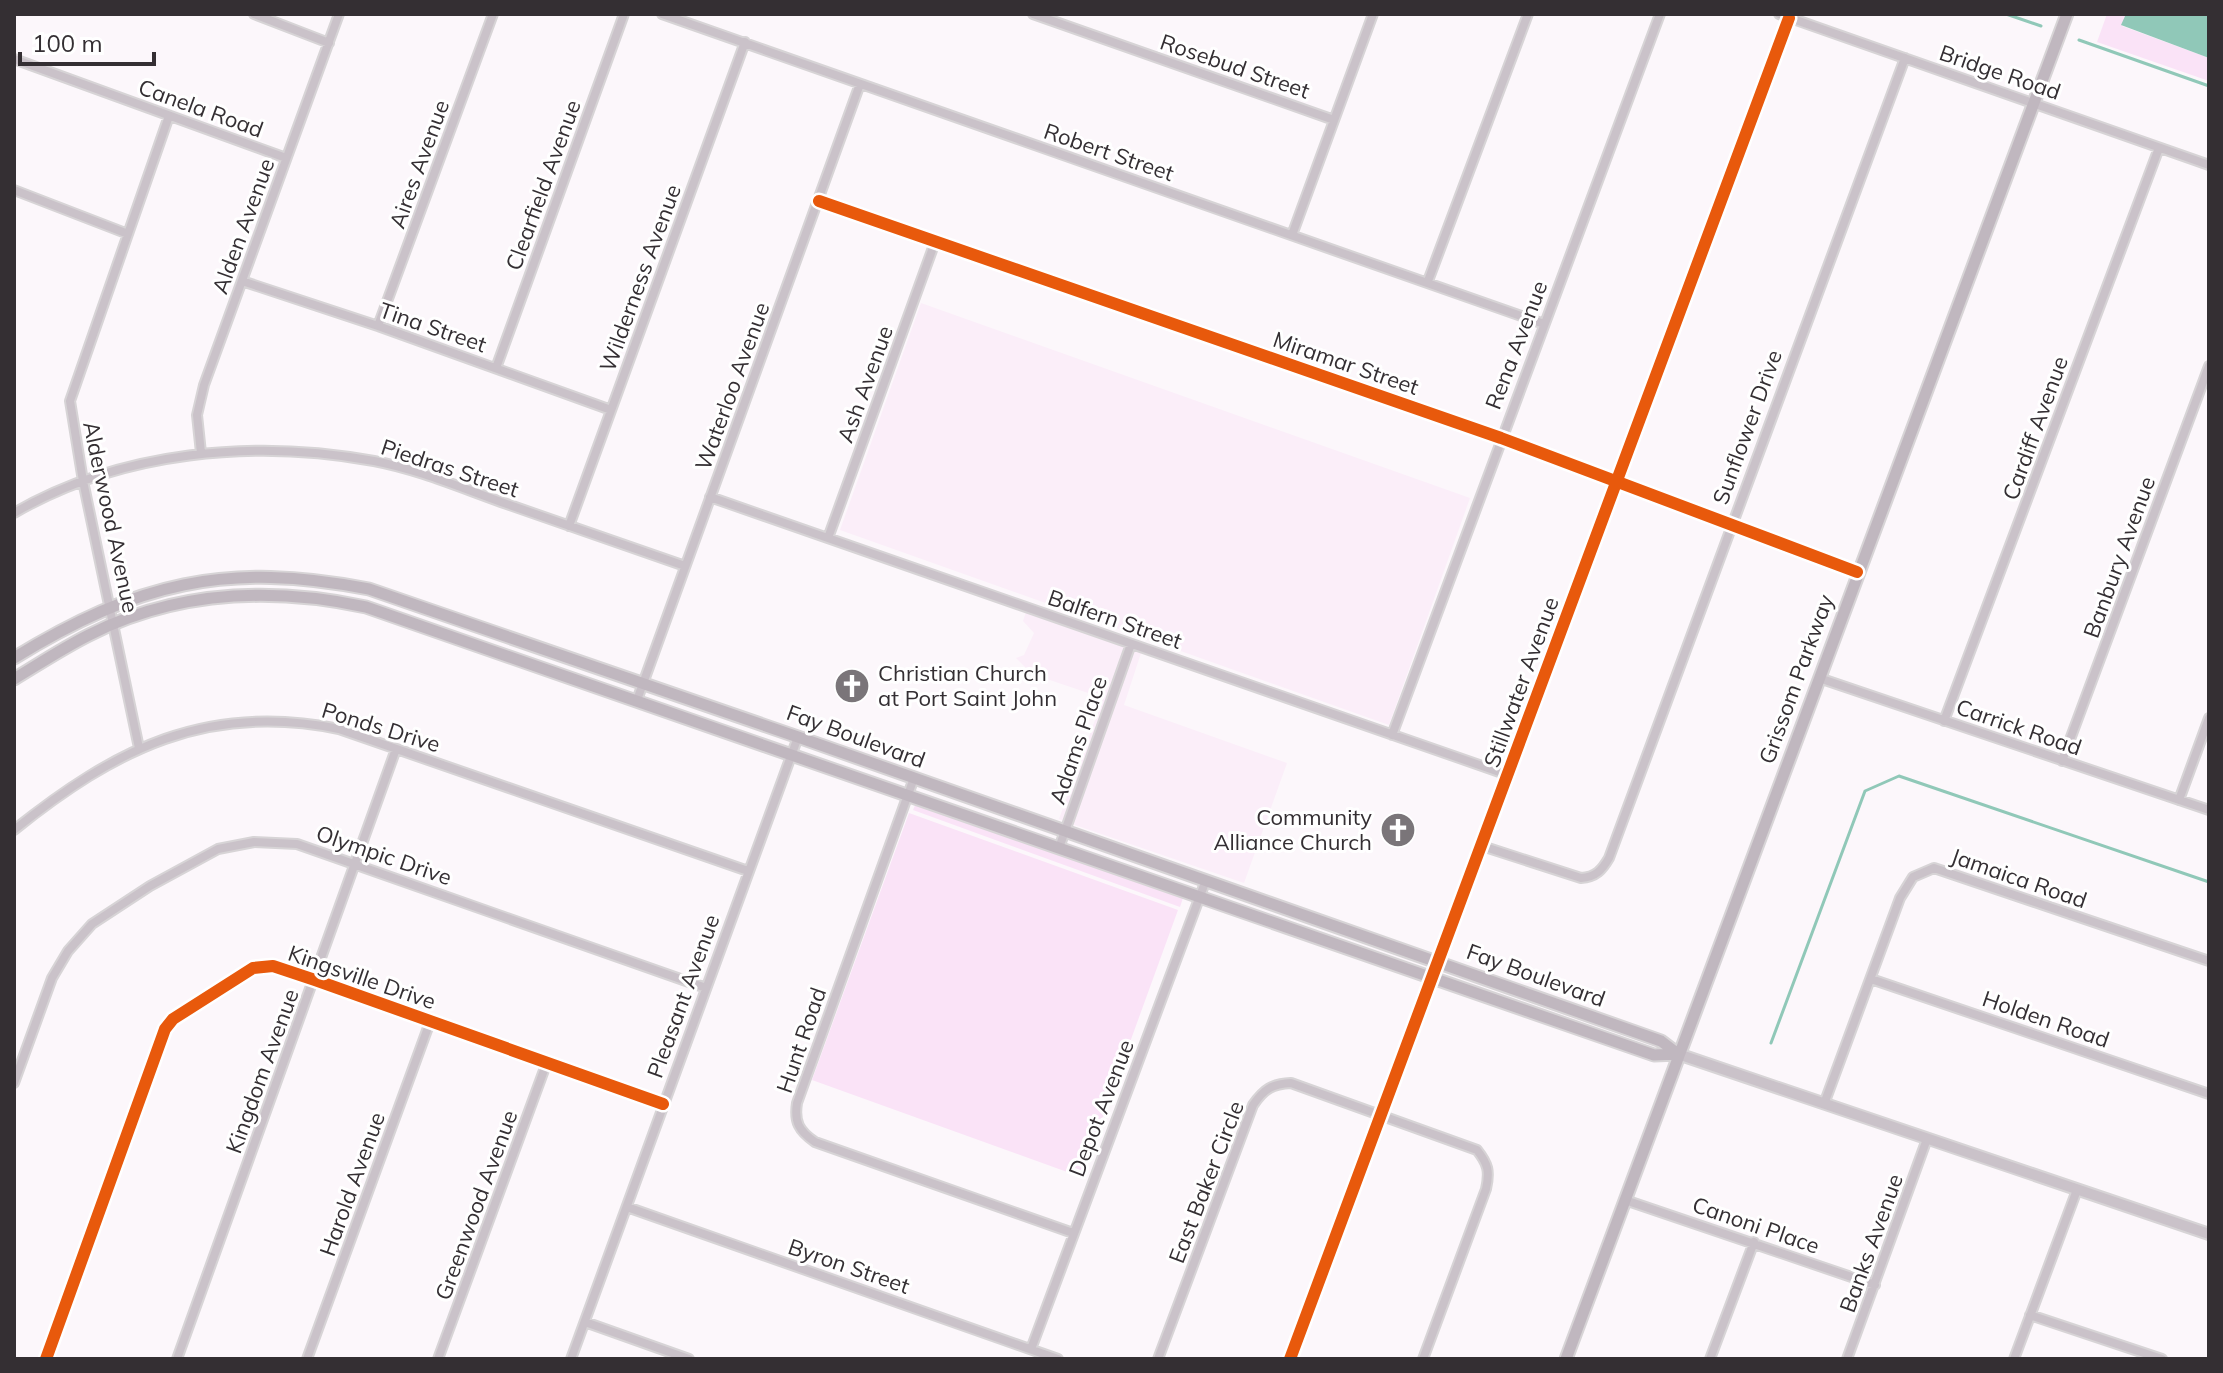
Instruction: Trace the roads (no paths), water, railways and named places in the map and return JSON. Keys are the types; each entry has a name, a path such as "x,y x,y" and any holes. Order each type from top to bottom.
{"main road":[{"name":"Grissom Parkway","path":"1566,1359 2067,14"},
{"name":"Fay Boulevard","path":"14,658 110,607 178,586 225,578 273,576 321,580 369,589 1438,961 1661,1041 1678,1054"},
{"name":"Fay Boulevard","path":"14,679 73,643 146,612 201,599 268,594 333,600 398,616 1654,1055 1678,1054"}],"street":[{"path":"254,14 329,43"},
{"name":"Alden Avenue","path":"201,453 197,415 204,385 339,14"},
{"name":"Aires Avenue","path":"378,326 493,14"},
{"name":"Clearfield Avenue","path":"496,368 624,14"},
{"name":"Robert Street","path":"662,14 1544,324"},
{"name":"Rosebud Street","path":"1033,14 1334,120"},
{"path":"1292,235 1373,14"},
{"path":"1428,281 1528,14"},
{"name":"Rena Avenue","path":"1392,735 1660,14"},
{"name":"Bridge Road","path":"1779,14 2209,165"},
{"name":"Stillwater Avenue","path":"1290,1359 1789,18"},
{"name":"Wilderness Avenue","path":"569,526 745,42"},
{"name":"Sunflower Drive","path":"1482,846 1571,876 1592,877 1609,858 1905,58"},
{"name":"Canela Road","path":"14,59 286,158"},
{"name":"Waterloo Avenue","path":"637,700 860,84"},
{"name":"Alderwood Avenue","path":"139,748 83,481 70,401 169,116"},
{"name":"Cardiff Avenue","path":"1944,721 2159,148"},
{"path":"14,190 128,234"},
{"name":"Miramar Street","path":"819,201 1501,438 1857,572"},
{"name":"Ash Avenue","path":"828,538 935,242"},
{"name":"Tina Street","path":"242,281 378,326 611,410"},
{"name":"Banbury Avenue","path":"2062,761 2209,366"},
{"name":"Piedras Street","path":"14,513 83,481 133,467 201,453 293,452 376,461 422,473 685,566"},
{"name":"Balfern Street","path":"710,497 1508,775"},
{"path":"436,630 442,613"},
{"name":"Adams Place","path":"1059,848 1131,644"},
{"name":"Carrick Road","path":"1819,678 2209,810"},
{"path":"2179,800 2209,718"},
{"name":"Ponds Drive","path":"14,830 45,805 139,748 179,732 253,720 300,721 339,729 748,871"},
{"name":"Pleasant Avenue","path":"571,1359 798,737"},
{"name":"Kingdom Avenue","path":"177,1359 396,749"},
{"name":"Hunt Road","path":"914,778 797,1103 795,1116 798,1128 815,1142 1073,1233"},
{"name":"Olympic Drive","path":"14,1083 52,978 68,951 92,924 150,886 218,849 254,842 297,844 706,988"},
{"name":"Jamaica Road","path":"1824,1104 1900,898 1913,877 1934,868 2209,961"},
{"name":"Depot Avenue","path":"1031,1349 1206,880"},
{"name":"Kingsville Drive","path":"46,1359 165,1029 173,1019 253,968 273,966 663,1104"},
{"name":"Holden Road","path":"1871,979 2209,1094"},
{"name":"Harold Avenue","path":"307,1359 430,1022"},
{"name":"Fay Boulevard","path":"1678,1054 2209,1234"},
{"name":"Greenwood Avenue","path":"438,1359 547,1062"},
{"name":"East Baker Circle","path":"1158,1359 1253,1105 1262,1091 1276,1084 1291,1083 1381,1116"},
{"path":"1381,1116 1477,1150 1488,1164 1486,1189 1423,1359"},
{"name":"Banks Avenue","path":"1847,1359 1927,1139"},
{"path":"2014,1359 2077,1190"},
{"name":"Canoni Place","path":"1625,1200 1875,1285"},
{"name":"Byron Street","path":"627,1207 1058,1359"},
{"path":"1710,1359 1754,1242"},
{"path":"2030,1315 2162,1359"},
{"path":"585,1322 689,1359"}],"waterway":[{"path":"2006,14 2041,26"},
{"path":"2079,40 2209,86"},
{"path":"1771,1043 1865,791 1899,776 2209,882"}],"place":[{"name":"Christian Church at Port Saint John","path":"852,686"},
{"name":"Community Alliance Church","path":"1398,830"}]}
